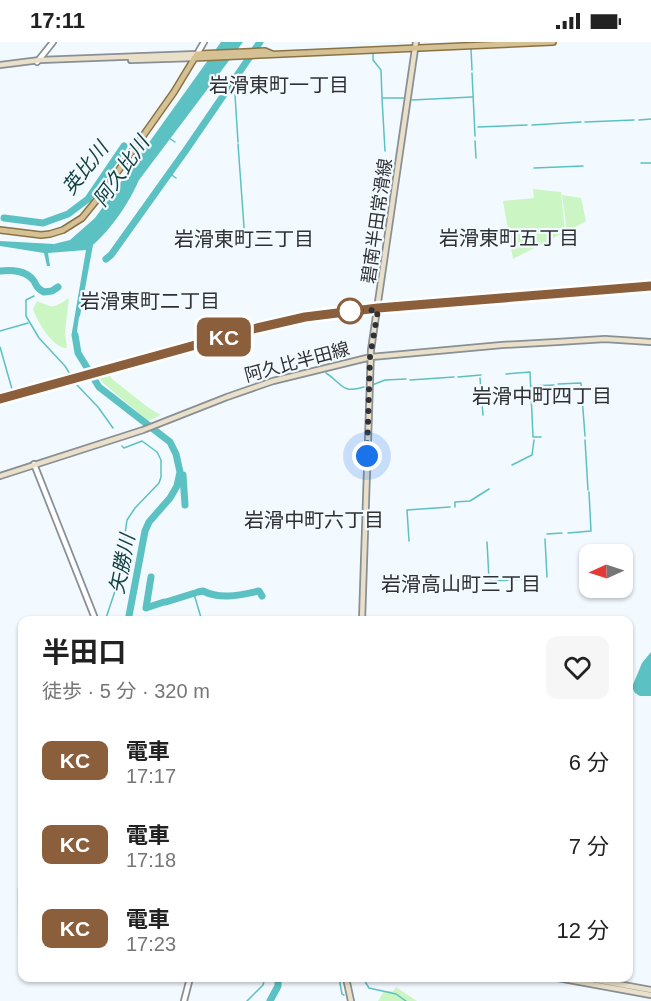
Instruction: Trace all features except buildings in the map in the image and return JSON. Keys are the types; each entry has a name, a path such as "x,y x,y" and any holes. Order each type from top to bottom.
{"main road":[{"path":"206,55 258,56 416,45 553,42"},
{"name":"碧南半田常滑線","path":"362,616 370,357 416,45"},
{"path":"0,66 39,61 195,56 265,51 272,54"},
{"path":"0,230 50,234 63,230 82,218 168,101 195,56"},
{"name":"阿久比半田線","path":"0,476 143,430 273,381 370,357 548,342 605,339 651,342"},
{"path":"347,982 351,1001"},
{"path":"585,982 651,992"},
{"path":"604,982 651,992"}],"street":[{"path":"39,61 52,42"},
{"path":"195,56 204,42"},
{"path":"34,464 94,616"},
{"path":"184,1001 189,982"}],"green space":[{"path":"533,189 561,192 565,232 513,259 503,201 534,198"},
{"path":"562,195 581,198 586,221 567,232"},
{"path":"69,298 65,332 67,348 56,344 51,339 33,309 37,301 53,306"},
{"path":"109,374 112,379 161,415 148,421 103,383 98,376"},
{"path":"18,887 18,943 17,888"},
{"path":"396,987 417,1001 378,1001 384,991 393,991"}],"water":[{"path":"221,42 243,42 139,180 113,223 93,245 75,346 72,332 86,250 48,253 50,266 47,266 44,253 0,246 0,241 54,244 70,240 95,218"},
{"path":"651,652 651,696 640,696 633,689 642,663"}],"waterway":[{"path":"106,259 186,150 260,42"},
{"path":"471,49 472,70"},
{"path":"373,53 373,60 381,70 382,98 405,98"},
{"path":"472,73 475,136"},
{"path":"232,83 235,87"},
{"path":"238,89 235,95 238,142"},
{"path":"412,100 472,97"},
{"path":"382,98 385,151"},
{"path":"639,120 651,119"},
{"path":"585,122 634,120"},
{"path":"532,125 581,122"},
{"path":"478,127 527,125"},
{"path":"169,138 175,142"},
{"path":"475,141 476,158"},
{"path":"238,144 245,241"},
{"name":"英比川","path":"4,218 43,223 68,214 88,199 124,146"},
{"path":"641,163 651,163"},
{"path":"534,168 583,166"},
{"path":"169,173 176,178"},
{"path":"0,271 23,273 31,277 39,289 44,292 58,287"},
{"path":"34,296 26,300 26,316 39,338 65,366 76,384 98,407 113,428"},
{"path":"0,331 28,323"},
{"name":"矢勝川","path":"75,335 78,353 99,387 170,442 176,454 180,472 177,486 170,498 149,522 145,531 129,616"},
{"path":"0,347 12,389"},
{"path":"506,374 530,372 533,437 541,437"},
{"path":"326,373 346,389 364,387"},
{"path":"458,377 481,375"},
{"path":"410,380 454,377"},
{"path":"480,378 483,415"},
{"path":"372,385 385,380 406,379"},
{"path":"558,384 581,383 585,436"},
{"path":"531,386 554,385"},
{"path":"0,393 7,391"},
{"path":"512,465 532,455 534,440"},
{"path":"585,440 588,490"},
{"path":"107,616 118,582 127,520 159,483 161,477 161,460 157,452 142,441 124,448 122,446"},
{"path":"183,475 185,505"},
{"path":"455,507 455,502 470,501 489,489"},
{"path":"568,533 591,531 589,492"},
{"path":"409,541 407,510 450,507"},
{"path":"547,534 562,533"},
{"path":"545,539 547,577"},
{"path":"487,542 489,579 492,581 525,579"},
{"path":"151,577 146,608 164,602"},
{"path":"150,578 146,607 164,602"},
{"path":"198,592 224,596 259,591 262,596"},
{"path":"166,602 195,593"},
{"path":"167,601 194,594 201,616"},
{"path":"247,1001 264,982"},
{"name":"矢勝川","path":"270,1001 278,982"},
{"path":"340,982 344,995"},
{"path":"365,982 369,988 396,994 406,1001"}],"railway":[{"path":"0,401 305,319 378,310 651,288"}],"train":[{"name":"KC","path":"0,399 257,328 322,314 651,286"}],"district":[{"name":"岩滑東町一丁目","path":"279,85"},
{"name":"岩滑東町五丁目","path":"509,238"},
{"name":"岩滑東町三丁目","path":"244,239"},
{"name":"岩滑東町二丁目","path":"150,301"},
{"name":"岩滑中町四丁目","path":"542,396"},
{"name":"岩滑中町六丁目","path":"314,520"},
{"name":"岩滑高山町三丁目","path":"461,584"}],"route":[{"path":"350,311 378,310 370,357 367,456"}],"water label":[{"name":"阿久比川","path":"121,171"}]}
